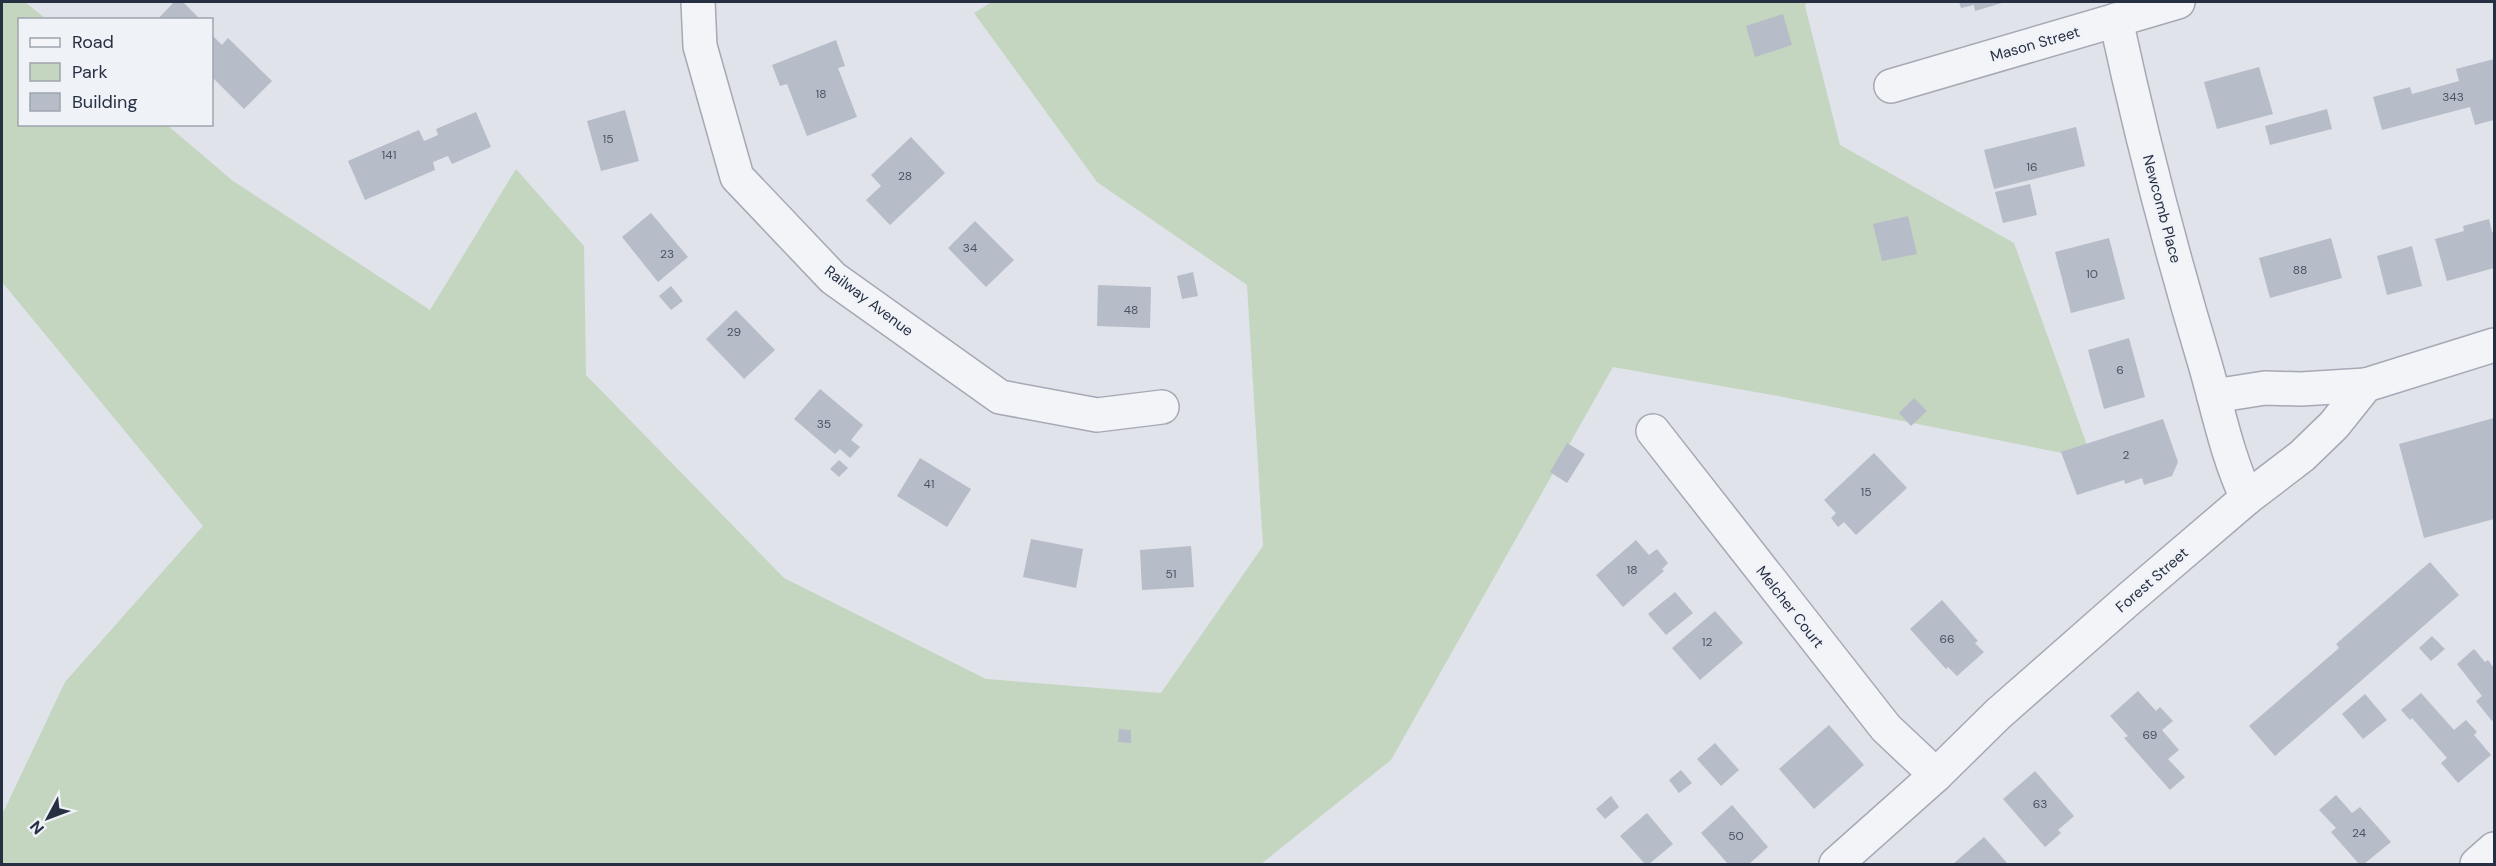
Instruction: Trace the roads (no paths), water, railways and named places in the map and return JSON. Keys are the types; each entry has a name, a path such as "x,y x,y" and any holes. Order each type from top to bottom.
{"street":[{"name":"Railway Avenue","path":"698,2 700,46 737,177 833,278 999,397 1097,415 1162,406"},
{"name":"Mason Street","path":"1891,86 2178,2"},
{"name":"Newcomb Place","path":"2115,20 2183,290 2233,468 2247,498"},
{"path":"2214,396 2265,388 2301,389 2366,385 2494,345"},
{"name":"Forest Street","path":"1836,864 1936,775 1998,714 2247,498 2302,456 2334,425 2366,385"},
{"name":"Melcher Court","path":"1653,431 1886,728 1936,775"},
{"path":"2477,864 2494,849"}]}
